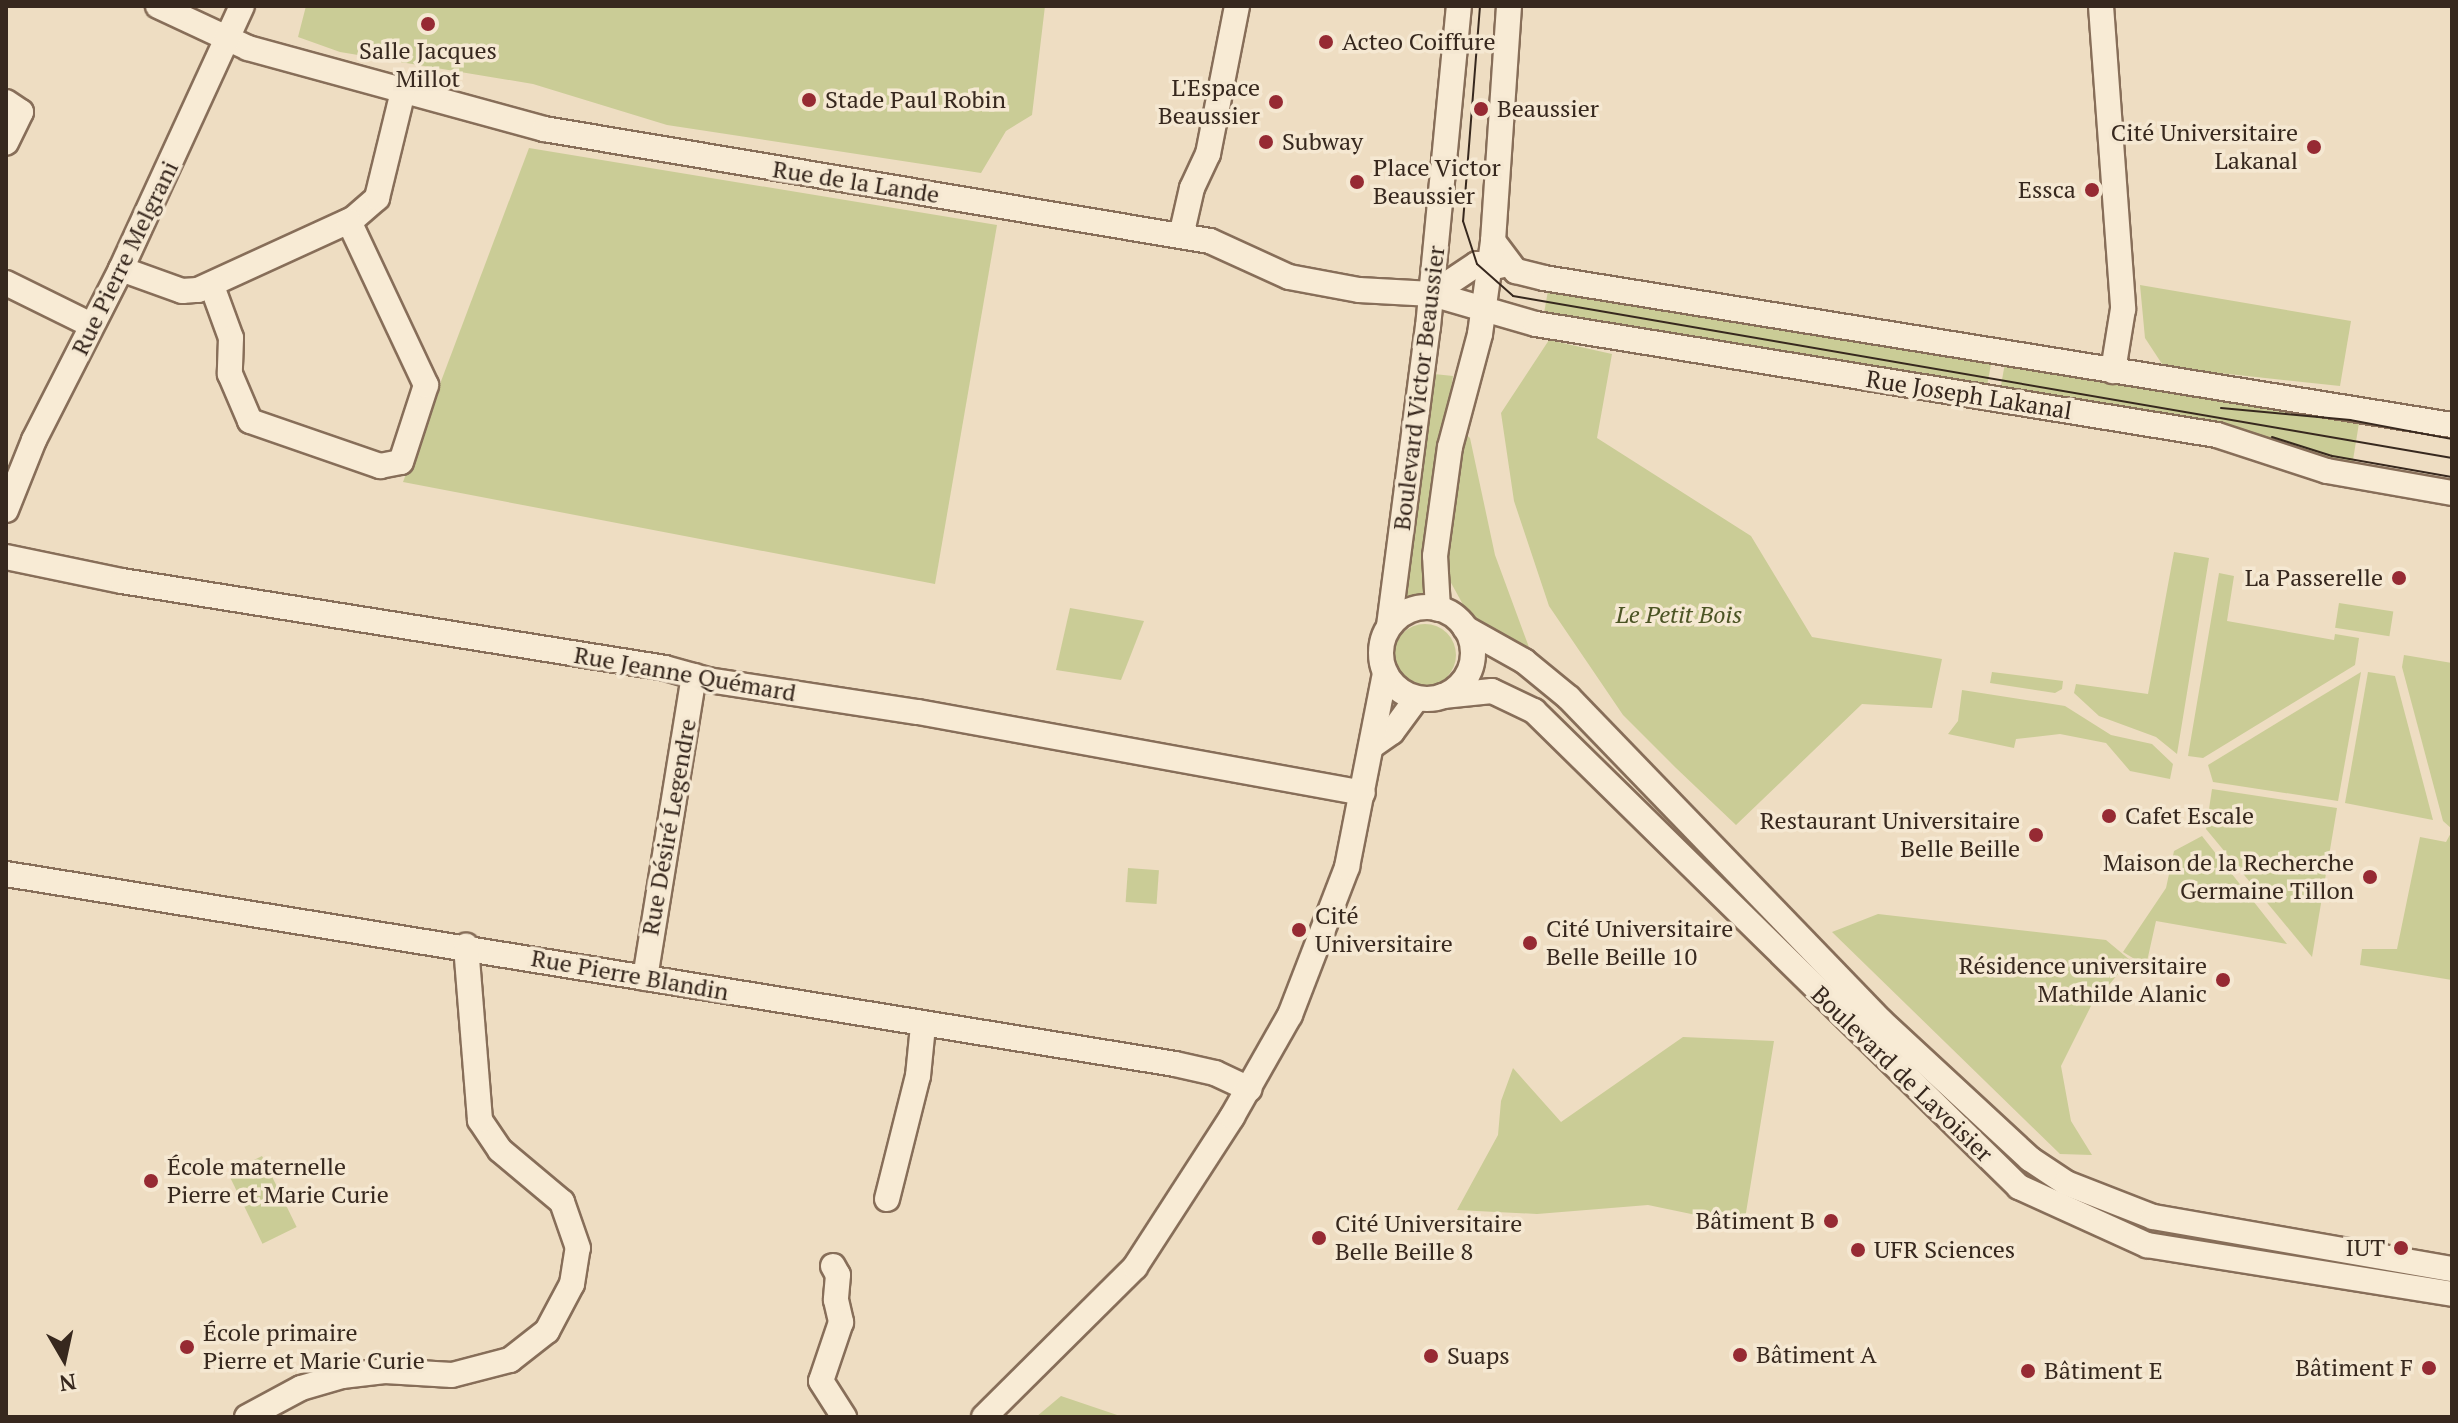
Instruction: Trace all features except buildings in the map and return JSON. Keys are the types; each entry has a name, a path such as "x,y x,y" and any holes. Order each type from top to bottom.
{"street":[{"name":"Rue de la Lande","path":"158,6 229,42 544,129 671,154 1210,241 1289,277 1359,290 1432,294 1482,312"},
{"name":"Rue Pierre Melgrani","path":"6,510 91,325 121,269 229,42 242,6"},
{"path":"1181,236 1192,188 1208,154 1237,6"},
{"name":"Boulevard Victor Beaussier","path":"1389,626 1432,294 1459,6"},
{"name":"Boulevard Victor Beaussier","path":"1438,609 1435,556 1450,447 1482,312 1491,252 1509,6"},
{"path":"2101,6 2123,309 2113,371"},
{"path":"121,269 182,291 212,286 349,221 377,198 403,91"},
{"path":"6,102 21,112 6,143"},
{"path":"212,286 231,338 230,374 250,421 380,466 401,462 426,385 349,221"},
{"path":"1432,294 1491,252"},
{"name":"Rue Joseph Lakanal","path":"1491,252 1516,271 2452,425"},
{"path":"6,283 91,325"},
{"name":"Rue Joseph Lakanal","path":"1482,312 2217,435 2327,471 2452,493"},
{"name":"Rue Jeanne Quémard","path":"6,557 1363,793"},
{"path":"984,1417 1135,1267 1249,1089 1290,1015 1347,867 1372,746 1370,733 1385,673 1381,644 1389,626 1411,610 1438,609 1465,628 1473,650 1469,672 1443,696 1417,698 1402,692 1385,673"},
{"name":"Boulevard de Lavoisier","path":"1465,628 1524,661 1569,698 1881,1021 2030,1159 2055,1176 2094,1197 2153,1217 2452,1269"},
{"name":"Rue Désiré Legendre","path":"645,978 694,676"},
{"name":"Boulevard de Lavoisier","path":"1443,696 1492,691 1513,697 1534,711 2019,1187 2147,1245 2452,1294"},
{"path":"1372,746 1382,742 1417,698"},
{"name":"Rue Pierre Blandin","path":"6,874 466,946 923,1026 1175,1064 1215,1073 1249,1089"},
{"path":"247,1417 301,1388 342,1376 385,1371 452,1375 510,1360 547,1331 572,1284 578,1248 562,1202 500,1150 480,1120 466,946"},
{"path":"887,1199 918,1076 923,1026"},
{"path":"833,1266 838,1275 841,1322 821,1381 844,1417"}],"green space":[{"name":"Stade Paul Robin","path":"306,6 1045,6 1032,115 1006,131 981,173 667,125 533,84 340,52 298,37"},
{"path":"529,148 997,225 935,584 403,482"},
{"path":"1549,285 1991,363 1986,393 1544,315"},
{"path":"2140,285 2351,321 2340,386 2164,367 2145,338"},
{"name":"Le Petit Bois","path":"1549,340 1612,354 1597,438 1751,536 1812,637 1942,659 1932,708 1862,704 1736,825 1676,768 1623,715 1549,606 1514,501 1501,413"},
{"path":"2005,363 2360,417 2352,466 2000,391"},
{"path":"1434,374 1453,376 1422,575 1429,597 1400,604"},
{"path":"1464,433 1470,438 1495,555 1530,650 1471,619 1445,572"},
{"path":"2174,552 2209,558 2177,754 2156,737 2099,716 2074,693 2076,684 2148,694"},
{"path":"2219,573 2234,576 2227,621 2334,640 2335,634 2359,638 2355,665 2203,758 2188,756"},
{"path":"2339,603 2393,612 2389,636 2335,628"},
{"path":"1070,608 1144,621 1121,680 1056,670"},
{"path":"1419,624 1431,624 1447,633 1454,643 1454,667 1447,677 1431,686 1419,686 1399,672 1394,661 1394,649 1408,629"},
{"path":"2404,655 2452,663 2452,829 2443,821 2402,667"},
{"path":"1992,672 2063,681 2062,689 2055,693 1990,683"},
{"path":"2361,672 2338,801 2213,782 2208,765"},
{"path":"2368,672 2395,676 2433,820 2345,803"},
{"path":"1962,690 2065,706 2111,735 2152,744 2173,764 2170,779 2130,771 2106,743 2060,734 2016,739 2014,748 1948,734 1958,721"},
{"path":"2212,789 2337,808 2312,957 2206,829"},
{"path":"2452,831 2452,980 2360,965 2362,949 2397,949 2420,837 2446,842"},
{"path":"2202,836 2287,944 2156,921 2146,966 2123,952 2166,888 2174,851"},
{"path":"1128,868 1159,870 1157,904 1126,902"},
{"path":"1878,914 2106,940 2130,960 2091,1006 2061,1066 2071,1121 2092,1155 2060,1154 1832,932"},
{"path":"1683,1037 1774,1041 1744,1225 1648,1205 1537,1214 1457,1210 1498,1135 1501,1101 1513,1068 1561,1122"},
{"path":"262,1156 297,1227 262,1244 228,1173"},
{"path":"1061,1396 1123,1417 1036,1417"}],"tram line":[{"path":"1480,6 1463,221 1477,264 1513,296 2452,458"},
{"path":"2221,408 2350,420 2452,439"},
{"path":"2272,437 2332,456 2452,477"}],"place":[{"name":"Salle Jacques Millot","path":"428,24"},
{"name":"Acteo Coiffure","path":"1326,42"},
{"name":"Stade Paul Robin","path":"809,100"},
{"name":"L'Espace Beaussier","path":"1276,102"},
{"name":"Beaussier","path":"1481,109"},
{"name":"Subway","path":"1266,142"},
{"name":"Cité Universitaire Lakanal","path":"2314,147"},
{"name":"Place Victor Beaussier","path":"1357,182"},
{"name":"Essca","path":"2092,190"},
{"name":"La Passerelle","path":"2399,578"},
{"name":"Cafet Escale","path":"2109,816"},
{"name":"Restaurant Universitaire Belle Beille","path":"2036,835"},
{"name":"Maison de la Recherche Germaine Tillon","path":"2370,877"},
{"name":"Cité Universitaire","path":"1299,930"},
{"name":"Cité Universitaire Belle Beille 10","path":"1530,943"},
{"name":"Résidence universitaire Mathilde Alanic","path":"2223,980"},
{"name":"École maternelle Pierre et Marie Curie","path":"151,1181"},
{"name":"Bâtiment B","path":"1831,1221"},
{"name":"Cité Universitaire Belle Beille 8","path":"1319,1238"},
{"name":"IUT","path":"2401,1248"},
{"name":"UFR Sciences","path":"1858,1250"},
{"name":"École primaire Pierre et Marie Curie","path":"187,1347"},
{"name":"Bâtiment A","path":"1740,1355"},
{"name":"Suaps","path":"1431,1356"},
{"name":"Bâtiment F","path":"2429,1368"},
{"name":"Bâtiment E","path":"2028,1371"}]}
